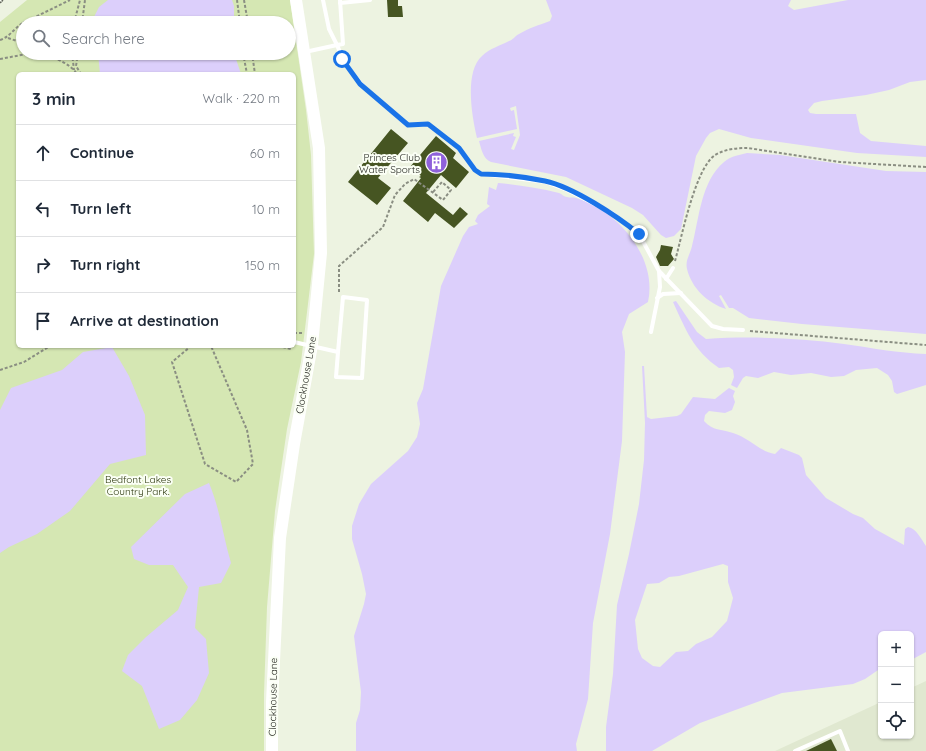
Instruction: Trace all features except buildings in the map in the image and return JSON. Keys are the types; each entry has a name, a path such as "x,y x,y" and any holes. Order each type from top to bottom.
{"main road":[{"name":"Clockhouse Lane","path":"272,751 272,702 280,538 294,444 312,345 321,253 319,148 296,0"}],"lane":[{"path":"323,0 329,29 342,59 360,84 408,125 428,124 459,148 475,170 481,174 546,182 565,189 612,213 639,234 659,271 712,326 723,329 743,330"},
{"path":"304,52 343,44 340,1 370,0"},
{"path":"666,279 673,268"},
{"path":"651,332 660,287 659,271"},
{"path":"657,299 663,294 671,292 681,294"},
{"path":"343,297 367,300 362,378 336,376 338,352 343,297"},
{"path":"296,342 312,345 327,351 338,352"},
{"path":"795,751 840,731 848,751"}],"path":[{"path":"37,16 70,0"},
{"path":"76,16 80,0"},
{"path":"83,16 85,0"},
{"path":"237,0 239,16"},
{"path":"244,0 247,16"},
{"path":"8,38 16,28"},
{"path":"0,40 8,38 16,41"},
{"path":"0,59 16,56"},
{"path":"58,60 74,70"},
{"path":"73,60 74,70"},
{"path":"77,60 76,66 80,72"},
{"path":"245,60 248,72"},
{"path":"253,60 256,72"},
{"path":"673,268 704,167 716,155 734,148 748,148 840,162 926,167"},
{"path":"343,297 338,290 339,266 383,227 395,195 405,184 414,179 444,200 451,190 442,182 433,192"},
{"path":"743,330 926,345"},
{"path":"296,333 306,334"},
{"path":"0,370 24,362 47,348"},
{"path":"190,348 172,362 205,464 236,482 253,464 247,430 212,348"}],"shaded area":[{"path":"108,0 232,0 234,6 234,16 94,16 99,7"},
{"path":"546,0 791,0 788,6 794,10 848,0 926,0 926,80 910,82 889,90 866,95 814,103 808,110 810,113 816,114 856,114 860,133 871,141 926,146 926,157 857,153 751,138 719,129 710,133 696,156 681,229 674,236 666,238 661,235 643,215 632,208 566,177 491,162 488,161 483,153 479,141 514,133 513,136 516,137 511,149 514,150 520,135 516,106 510,108 511,111 514,110 517,129 477,138 473,119 471,95 471,83 476,63 482,56 495,47 527,30 550,21 552,16"},
{"path":"99,60 236,60 240,72 100,72"},
{"path":"747,153 780,155 886,171 926,172 926,334 802,324 749,318 733,308 729,308 721,295 719,296 726,309 707,299 697,289 689,276 687,260 692,246 702,201 710,179 716,170 729,158"},
{"path":"498,183 559,193 566,197 576,198 591,204 606,213 619,224 640,252 647,268 649,285 648,302 629,314 622,332 625,352 622,441 610,534 593,623 588,699 576,744 577,751 356,751 356,723 360,710 361,692 354,636 366,594 352,539 352,526 359,504 371,484 408,451 417,437 420,424 417,403 423,389 441,286 463,236 469,227 478,224 475,221 478,215 490,206 487,204 489,187 496,190"},
{"path":"676,301 697,332 706,339 792,339 926,354 926,385 897,394 894,392 892,381 888,375 877,368 856,370 844,376 831,377 811,373 791,375 774,372 758,378 746,376 737,388 731,385 734,377 733,370 729,367 719,368 696,347 673,302"},
{"path":"113,348 129,376 145,415 146,455 110,464 70,511 37,534 9,547 0,553 0,410 11,388 62,370 83,352"},
{"path":"642,366 644,366 647,417 651,419 677,416 681,414 693,397 715,399 729,388 735,391 733,396 735,402 732,410 725,413 709,411 705,415 704,421 707,424 711,427 738,435 770,453 775,454 781,448 799,455 802,458 806,475 826,498 853,514 863,518 875,529 904,545 905,529 908,527 911,528 918,535 926,546 926,652 914,658 914,631 878,631 878,670 865,679 853,684 782,693 700,723 652,751 606,751 606,727 613,674 617,605 639,504 644,460 645,423","holes":["723,564 728,566 728,582 733,598 727,621 712,637 696,644 688,651 676,652 660,667 653,666 642,658 638,649 635,620 647,584 659,583 669,577 679,576"]},
{"path":"209,483 216,503 231,563 221,583 199,587 195,628 206,639 209,673 197,700 180,720 159,729 142,686 122,671 128,655 146,637 178,610 188,587 173,565 149,565 134,559 131,547 185,494"},
{"path":"926,681 926,751 775,751 878,703 878,739 914,739 914,687"}],"green space":[{"name":"Bedfont Lakes Country Park.","path":"27,0 290,0 292,16 16,16 16,60 296,60 296,41 311,155 314,254 301,362 287,429 275,511 267,607 264,751 0,751 0,22"}],"place":[{"name":"Princes Club Water Sports","path":"436,163"}],"route":[{"path":"342,59 360,84 408,125 428,124 459,148 475,170 481,174 491,174 546,182 565,189 612,213 639,234"}]}
